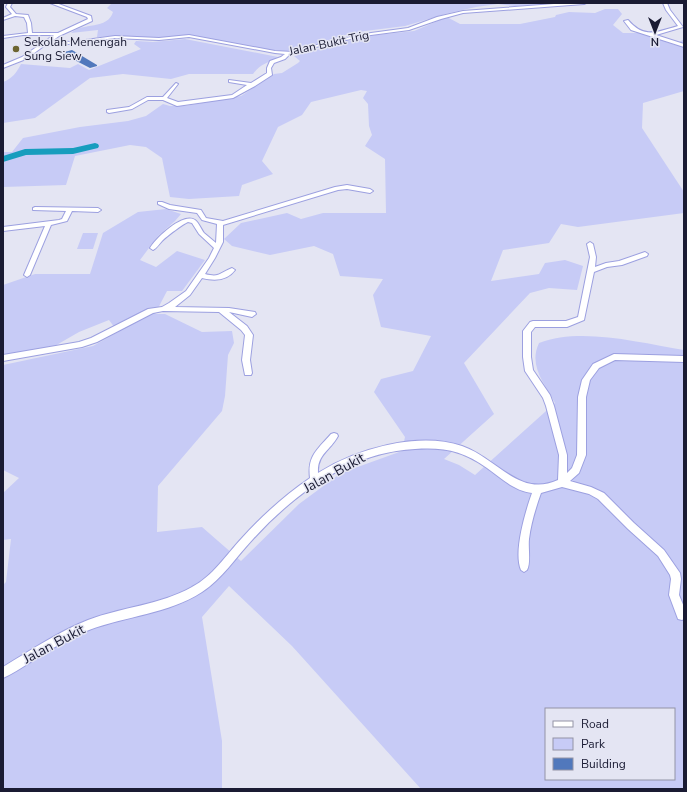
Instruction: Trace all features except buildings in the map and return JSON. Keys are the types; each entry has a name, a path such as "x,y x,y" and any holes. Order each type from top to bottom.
{"street":[{"path":"10,3 8,7 15,15"},
{"path":"3,67 24,58 59,34 85,23 90,18 84,14 52,3"},
{"name":"Jalan Bukit Trig","path":"48,42 71,43 115,37 159,39 189,36 275,52 289,53 330,42 371,34 409,29 439,18 463,12 584,3"},
{"path":"651,35 681,27 668,10 665,3"},
{"path":"3,19 15,15 24,15 28,18 30,33"},
{"path":"626,21 632,29 684,46"},
{"path":"3,37 30,33 59,34"},
{"path":"109,111 130,108 146,99 164,98 177,104 238,95 270,74 269,68 272,62 283,58 289,53"},
{"path":"231,81 253,85"},
{"path":"164,98 176,84"},
{"path":"160,203 169,207 199,211 204,219 220,223 247,217 337,188 370,191"},
{"path":"35,209 98,210"},
{"path":"3,229 48,224 65,220 70,209"},
{"path":"153,248 161,237 175,228 179,223 188,220 194,222 201,233 216,247"},
{"path":"3,358 79,345 94,340 136,317 151,311 172,306 188,293 212,258 216,247 220,242 220,223"},
{"path":"27,275 48,224"},
{"path":"562,483 563,455 547,397 529,371 527,358 527,331 531,325 536,323 568,324 580,319 593,257 590,244"},
{"path":"591,271 606,265 620,263 645,254"},
{"path":"200,275 210,278 218,278 227,275 232,270"},
{"path":"163,309 238,311 252,314"},
{"path":"222,311 244,328 249,335 246,360 248,373"},
{"path":"562,483 572,475 579,462 581,452 582,403 584,387 588,375 597,363 604,359 614,357 684,359"},
{"path":"315,480 315,458 321,449 334,436"},
{"name":"Jalan Bukit","path":"3,673 57,640 74,632 107,620 178,599 202,588 256,530 315,480 372,452 394,446 439,445 470,453 499,471 516,484 528,489 538,489 562,483"},
{"path":"562,483 591,491 601,496 661,553 675,573 676,579 674,595 682,615"},
{"path":"524,567 523,549 526,523 538,489"}],"green space":[{"path":"112,3 560,3 515,6 498,4 476,7 405,26 340,36 327,41 287,51 272,50 191,35 167,37 97,37 98,30 71,33 76,30 106,21 110,18 113,12 107,8"},
{"path":"605,9 618,9 622,14 613,25 623,33 641,33 675,45 684,39 684,91 643,103 642,128 684,192 684,213 578,227 561,224 549,243 503,250 491,281 539,274 545,263 565,260 583,266 577,290 549,288 530,293 464,363 494,414 444,459 459,465 475,475 555,403 539,374 537,367 535,359 539,343 556,338 592,336 630,340 684,350 684,789 421,789 292,646 229,586 202,617 222,741 222,789 3,789 3,585 6,582 11,539 3,540 3,493 19,478 3,470 3,365 93,346 118,332 109,320 79,332 53,347 3,355 3,285 35,274 90,274 103,233 138,212 166,209 181,214 158,236 140,260 156,267 177,251 205,260 182,291 167,291 155,314 165,314 202,332 232,331 234,343 228,355 225,396 222,411 158,486 157,532 202,527 241,561 299,504 341,473 402,451 405,437 374,392 381,379 413,371 431,336 381,327 373,295 383,279 340,276 333,254 314,246 270,255 232,246 224,239 241,223 287,213 301,219 323,213 386,213 385,159 365,146 372,135 369,126 368,104 363,98 367,91 361,90 311,102 302,115 278,127 262,161 273,174 242,185 239,196 189,199 170,197 162,158 146,147 130,145 75,156 66,185 3,187 3,152 12,152 23,138 80,127 128,121 146,116 163,104 170,106 185,106 241,96 274,74 282,73 298,63 300,61 294,56 349,41 376,35 414,31 447,17 460,24 520,24 555,17 556,15 569,12 595,13"},
{"path":"185,39 278,57 261,66 253,74 189,74 171,79 123,74 90,78 35,118 3,123 3,82 14,75 21,64 70,68 78,64 89,70 141,49 134,44 136,41 153,42"},
{"path":"83,233 98,233 93,249 77,249"}],"waterway":[{"path":"3,159 25,152 73,151 95,146"}],"place":[{"name":"Sekolah Menengah Sung Siew","path":"16,49"}]}
